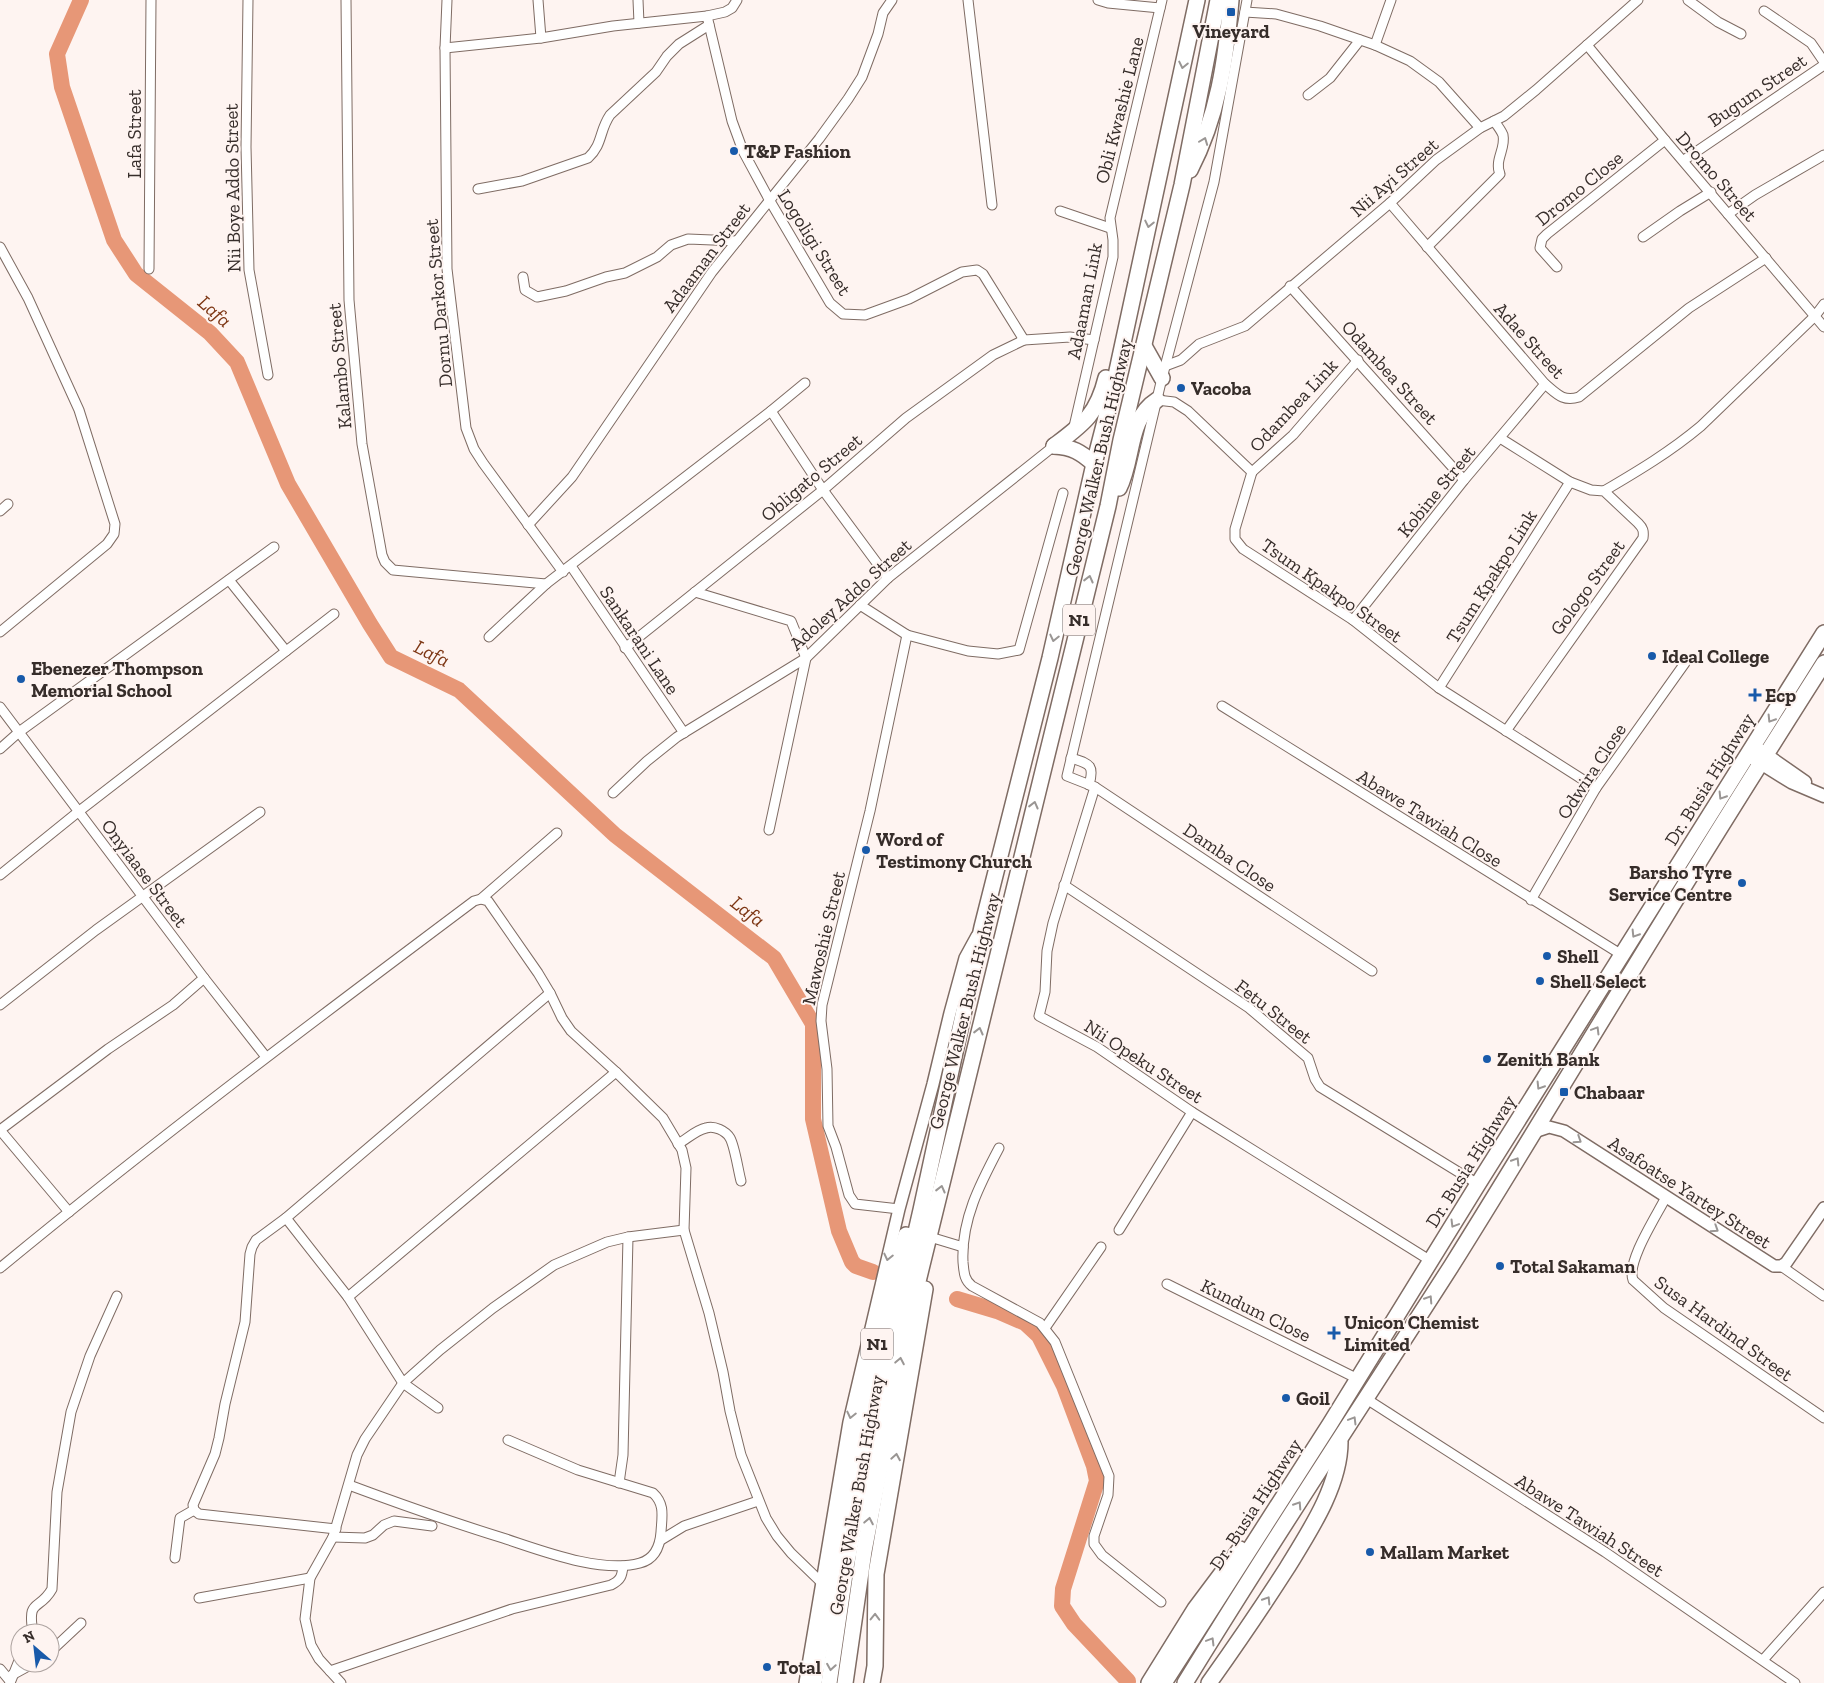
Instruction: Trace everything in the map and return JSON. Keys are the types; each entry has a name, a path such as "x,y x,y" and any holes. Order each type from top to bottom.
{"highway":[{"name":"George Walker Bush Highway","path":"829,1683 847,1568 892,1336 922,1210 982,927 1045,676 1112,394 1197,0"},
{"name":"George Walker Bush Highway","path":"845,1683 847,1568 900,1360 1108,506 1121,440 1182,185 1218,0"},
{"path":"1182,185 1202,146 1211,120 1222,72 1231,0"},
{"path":"1054,446 1084,424 1096,408 1103,392 1131,277 1144,250"},
{"path":"1144,346 1164,372"},
{"path":"1108,506 1122,482 1139,419 1145,409 1157,400"},
{"path":"1054,446 1073,448 1094,464"},
{"name":"Dr. Busia Highway","path":"1185,1683 1534,1132 1757,754 1824,633"},
{"name":"Dr. Busia Highway","path":"1164,1683 1358,1379 1622,955 1757,754 1824,663"},
{"path":"872,1683 875,1666 876,1574 924,1292 925,1252"},
{"path":"1209,1683 1259,1612 1310,1531 1327,1494 1337,1466 1340,1441"},
{"path":"1148,1683 1217,1578 1236,1553 1267,1521"},
{"name":"N1","path":"814,1683 847,1568"},
{"path":"875,1666 878,1683"}],"main road":[{"path":"1757,754 1824,796"}],"street":[{"name":"Lafa Street","path":"149,269 151,0"},
{"name":"Nii Boye Addo Street","path":"248,0 246,146 249,270 268,375"},
{"name":"Kalambo Street","path":"346,0 349,300 362,444 382,555 385,562 393,570 546,584"},
{"name":"Dornu Darkor Street","path":"447,0 445,48 447,269 464,417 468,436 474,449 563,572"},
{"path":"538,0 541,38"},
{"path":"638,0 639,23"},
{"path":"478,189 522,181 588,158 596,151 605,122 610,115 656,72 667,56 679,44 708,20 732,8 737,0"},
{"name":"Adaaman Street","path":"528,525 572,477 655,354 737,241 825,131 862,76 878,34 883,13 892,0"},
{"path":"968,0 992,205"},
{"path":"1098,0 1108,3 1161,4"},
{"path":"1092,786 1091,768 1083,762 1071,758 1157,400 1214,182 1246,0"},
{"path":"1375,45 1391,0"},
{"name":"Nii Ayi Street","path":"1164,372 1199,344 1245,326 1390,203 1436,160 1480,128 1504,116 1638,0"},
{"path":"1688,0 1718,22 1741,34"},
{"name":"Obli Kwashie Lane","path":"1110,228 1110,218 1161,4"},
{"path":"1764,11 1811,43 1824,63"},
{"path":"1245,12 1276,14 1320,26 1375,45 1410,61 1439,82 1480,128"},
{"path":"445,48 541,38 639,23 708,20"},
{"name":"Logoligi Street","path":"708,20 732,121 743,151 830,303 843,314 866,315 909,299 962,272 977,270 983,274 1024,340"},
{"path":"1308,94 1330,78 1360,40"},
{"name":"Dromo Street","path":"1587,45 1824,327"},
{"name":"Bugum Street","path":"1684,160 1824,63"},
{"path":"1427,246 1500,174 1497,168 1503,136 1494,121"},
{"name":"Dromo Close","path":"1557,267 1540,248 1544,237 1665,140"},
{"path":"1728,214 1761,191 1824,155"},
{"path":"1643,237 1711,192"},
{"name":"Adae Street","path":"1390,203 1545,384 1561,397 1571,400 1579,397 1689,308 1766,258"},
{"name":"Adaaman Link","path":"1060,211 1110,228 1114,240 1113,257 1072,432"},
{"path":"523,277 525,290 537,297 566,291 606,277 625,273 657,257 671,245 688,239 737,241"},
{"path":"0,247 28,298 80,410 115,524 114,534 108,544 0,632"},
{"name":"Odambea Street","path":"1290,286 1464,480"},
{"path":"1500,438 1570,482 1585,489 1604,490 1655,461 1681,443 1701,426 1824,304"},
{"path":"1024,340 1070,337 1094,340"},
{"name":"Obligato Street","path":"625,648 823,490 906,418 992,355 1024,340"},
{"name":"Odambea Link","path":"1252,472 1293,434 1358,360"},
{"path":"489,637 546,584 805,383"},
{"name":"Kobine Street","path":"1353,620 1464,480 1545,384"},
{"path":"1157,400 1174,402 1188,411 1252,472"},
{"path":"771,410 823,490 888,578"},
{"name":"Adoley Addo Street","path":"613,793 647,761 684,733 806,658 888,578 1054,446"},
{"name":"Tsum Kpakpo Street","path":"1252,472 1235,529 1236,539 1243,549 1353,620 1439,688 1596,788"},
{"name":"Tsum Kpakpo Link","path":"1439,688 1570,482"},
{"name":"Gologo Street","path":"1506,731 1642,538 1642,528 1604,490"},
{"path":"860,605 907,635 968,651 998,654 1019,650 1064,493"},
{"path":"0,511 8,504"},
{"path":"0,748 19,732 274,547"},
{"name":"Sankarani Lane","path":"571,566 684,733"},
{"path":"229,580 286,651"},
{"path":"695,592 791,621 806,658 769,830"},
{"path":"0,875 78,812 334,614"},
{"name":"Mawoshie Street","path":"899,1210 855,1204 849,1195 836,1147 828,1126 827,1070 821,1021 822,1005 870,811 907,635"},
{"name":"Odwira Close","path":"1530,900 1596,788 1685,663"},
{"name":"Abawe Tawiah Close","path":"1222,706 1530,900 1622,955"},
{"name":"Onyiaase Street","path":"0,707 204,978 266,1057"},
{"name":"Damba Close","path":"1071,758 1067,776 1092,786 1372,971"},
{"name":"Nii Opeku Street","path":"1092,786 1047,951 1045,991 1039,1016 1097,1047 1192,1112 1432,1261"},
{"path":"0,1005 143,895 260,812"},
{"path":"0,1268 68,1212 266,1057 474,901 481,899 557,833"},
{"name":"Fetu Street","path":"1064,885 1249,1008 1308,1058 1315,1079 1320,1087 1478,1184"},
{"path":"481,899 488,901 550,993 562,1018 571,1031 663,1118 682,1150 686,1168 684,1230 711,1321 741,1455 758,1501 777,1536 791,1553 821,1582"},
{"name":"George Walker Bush Highway","path":"805,1683 849,1422 899,1210 965,958 982,927"},
{"path":"68,1212 0,1130 108,1049 173,1005 204,978"},
{"path":"432,1526 394,1521 384,1525 373,1536 365,1538 199,1514 194,1510 193,1505 216,1454 225,1404 243,1334 252,1247 256,1240 286,1218 550,993"},
{"path":"348,1297 616,1072"},
{"path":"1119,1230 1192,1112"},
{"path":"678,1144 707,1127 715,1127 730,1138 741,1181"},
{"name":"Asafoatse Yartey Street","path":"1534,1132 1549,1127 1564,1130 1769,1264 1781,1266 1824,1296"},
{"path":"999,1148 972,1204 963,1247 964,1276 967,1282 998,1301 1029,1316 1046,1328 1055,1342 1109,1476 1108,1495 1094,1536 1094,1544 1102,1555 1161,1602"},
{"name":"Susa Hardind Street","path":"1666,1197 1633,1261 1631,1274 1633,1280 1664,1308 1824,1418"},
{"path":"1781,1266 1789,1260 1824,1208"},
{"path":"286,1218 348,1297 403,1383 438,1408"},
{"path":"341,1683 319,1659 311,1645 305,1619 310,1578 334,1533 357,1456 365,1439 403,1383 440,1350 533,1278 554,1265 607,1242 628,1237 684,1230"},
{"path":"619,1483 623,1455 628,1237"},
{"path":"930,1237 963,1247"},
{"path":"1046,1328 1101,1248"},
{"name":"Kundum Close","path":"1167,1284 1358,1379"},
{"path":"32,1623 34,1606 48,1595 52,1589 57,1492 71,1412 90,1356 117,1296"},
{"name":"Abawe Tawiah Street","path":"1365,1398 1605,1552 1795,1683"},
{"path":"349,1485 437,1517 549,1553 584,1562 623,1566 639,1564 649,1560 657,1552 661,1540 662,1507 659,1499 653,1493 578,1470 508,1440"},
{"path":"661,1540 684,1526 758,1501"},
{"path":"175,1558 180,1518 194,1510"},
{"path":"330,1672 512,1609 612,1585 619,1581 622,1576 623,1566"},
{"path":"199,1598 310,1578"},
{"path":"1763,1660 1824,1592"},
{"path":"60,1643 81,1623"},
{"path":"0,1669 10,1680"}],"waterway":[{"name":"Lafa","path":"81,0 57,54 62,87 114,240 136,274 210,333 237,362 288,484 391,657 459,690 615,835 774,958 813,1024 813,1119 839,1231 852,1262 856,1266 873,1272"},
{"path":"957,1299 997,1311 1025,1323 1039,1336 1064,1386 1094,1466 1097,1481 1063,1589 1062,1606 1074,1624 1128,1681"}],"place":[{"name":"Vineyard","path":"1231,12"},
{"name":"T&P Fashion","path":"734,151"},
{"name":"Vacoba","path":"1181,388"},
{"name":"Ideal College","path":"1652,656"},
{"name":"Ebenezer Thompson Memorial School","path":"21,679"},
{"name":"Ecp","path":"1755,695"},
{"name":"Word of Testimony Church","path":"866,850"},
{"name":"Barsho Tyre Service Centre","path":"1742,883"},
{"name":"Shell","path":"1547,956"},
{"name":"Shell Select","path":"1540,981"},
{"name":"Zenith Bank","path":"1487,1059"},
{"name":"Chabaar","path":"1564,1092"},
{"name":"Total Sakaman","path":"1500,1266"},
{"name":"Unicon Chemist Limited","path":"1334,1333"},
{"name":"Goil","path":"1286,1398"},
{"name":"Mallam Market","path":"1370,1552"},
{"name":"Total","path":"767,1667"}]}
